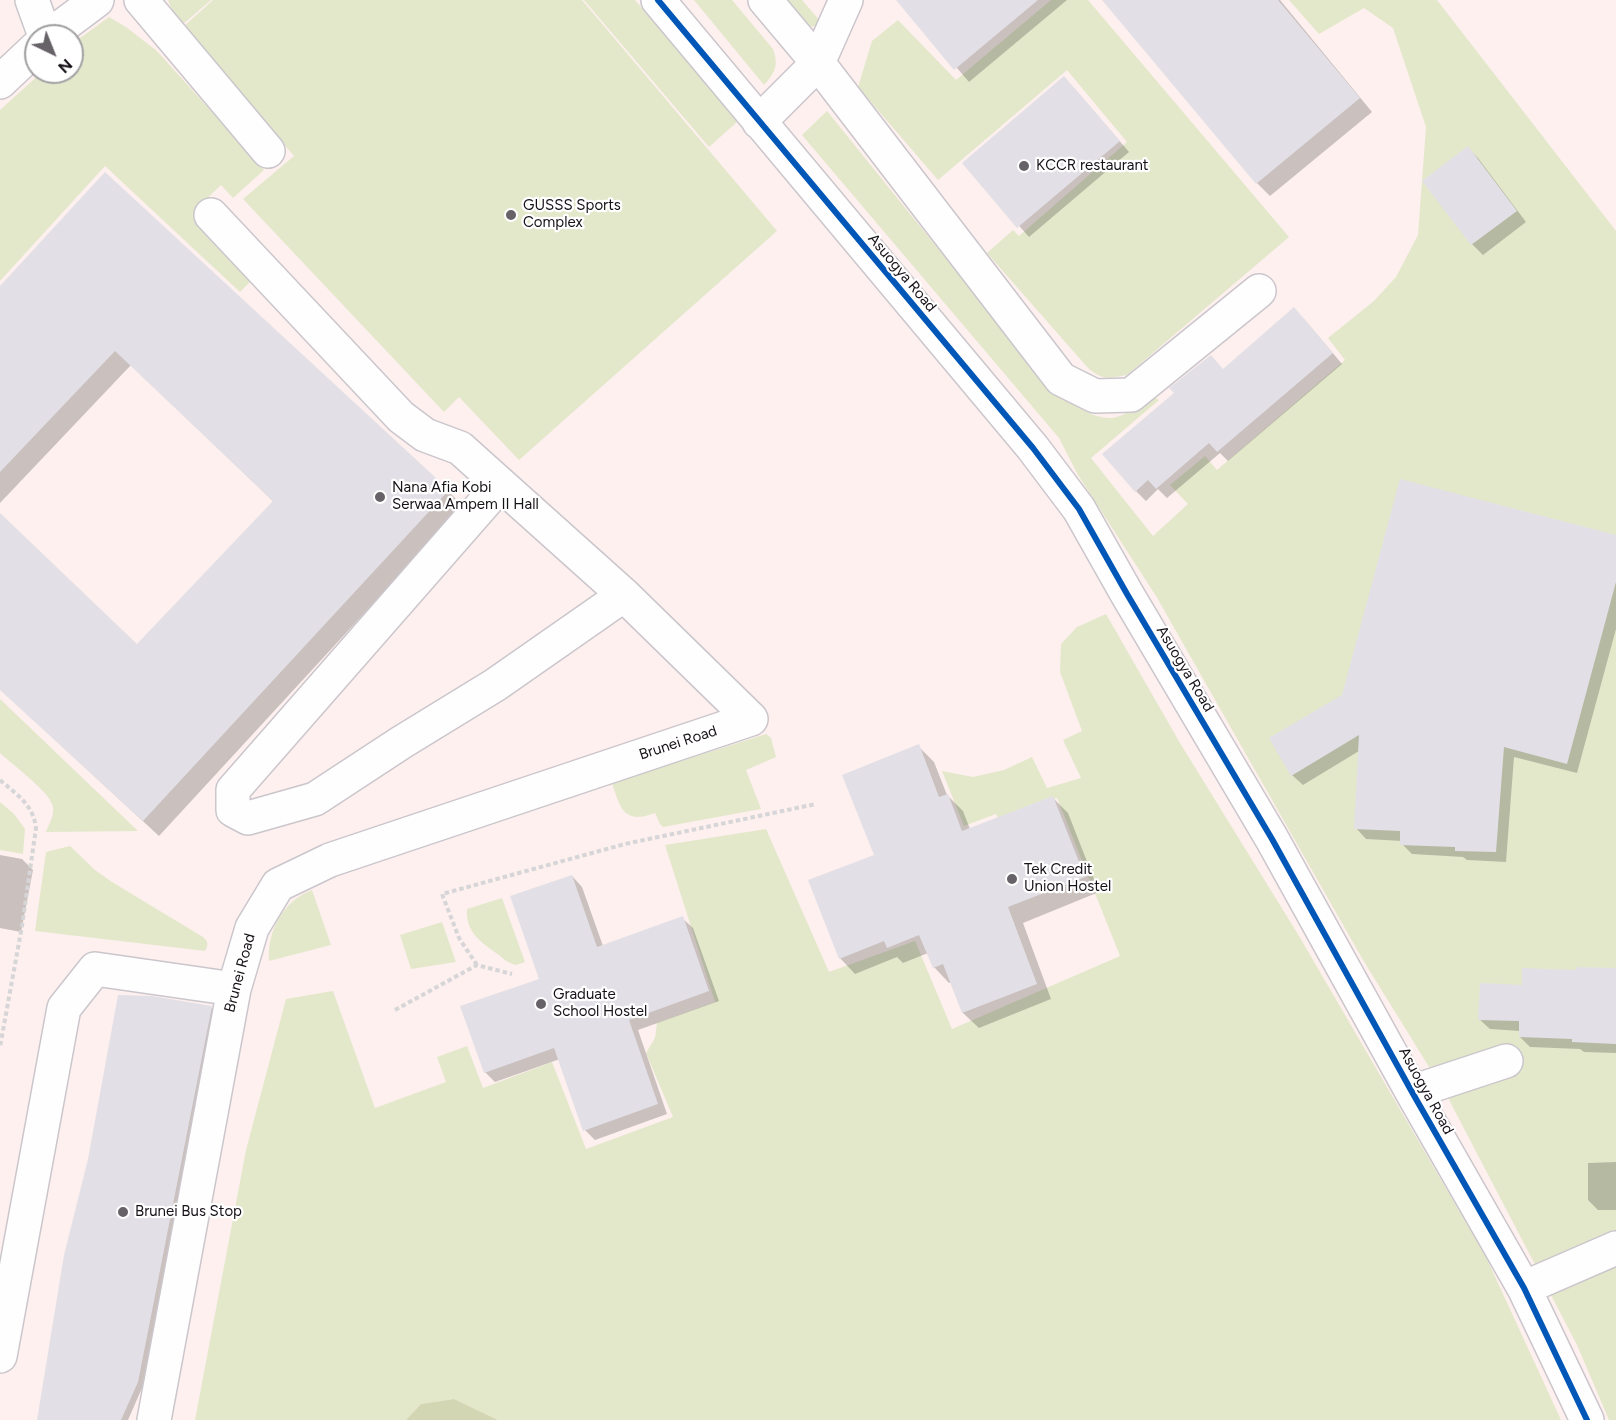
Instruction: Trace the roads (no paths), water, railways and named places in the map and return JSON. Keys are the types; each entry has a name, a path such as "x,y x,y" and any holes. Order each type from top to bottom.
{"street":[{"path":"32,0 42,24"},
{"path":"64,24 97,0"},
{"path":"141,0 268,151"},
{"name":"Asuogya Road","path":"658,0 1033,448 1079,509 1126,594 1272,839 1524,1288 1587,1420"},
{"path":"765,0 818,63 1061,379 1095,396 1131,395 1259,291"},
{"path":"759,122 818,63 846,0"},
{"path":"0,82 24,59"},
{"path":"211,215 400,417 425,435 460,448 624,595 495,685 315,799 248,818 233,810 233,790 500,485"},
{"name":"Brunei Road","path":"154,1420 234,989 252,928 278,885 330,860 751,719 624,595"},
{"path":"0,1356 64,1008 95,969 234,989"},
{"path":"1412,1092 1506,1061"},
{"path":"1524,1288 1616,1248"}],"place":[{"name":"KCCR restaurant","path":"1024,166"},
{"name":"GUSSS Sports Complex","path":"511,215"},
{"name":"Nana Afia Kobi Serwaa Ampem II Hall","path":"380,497"},
{"name":"Tek Credit Union Hostel","path":"1012,879"},
{"name":"Graduate School Hostel","path":"541,1004"},
{"name":"Brunei Bus Stop","path":"123,1212"}]}
